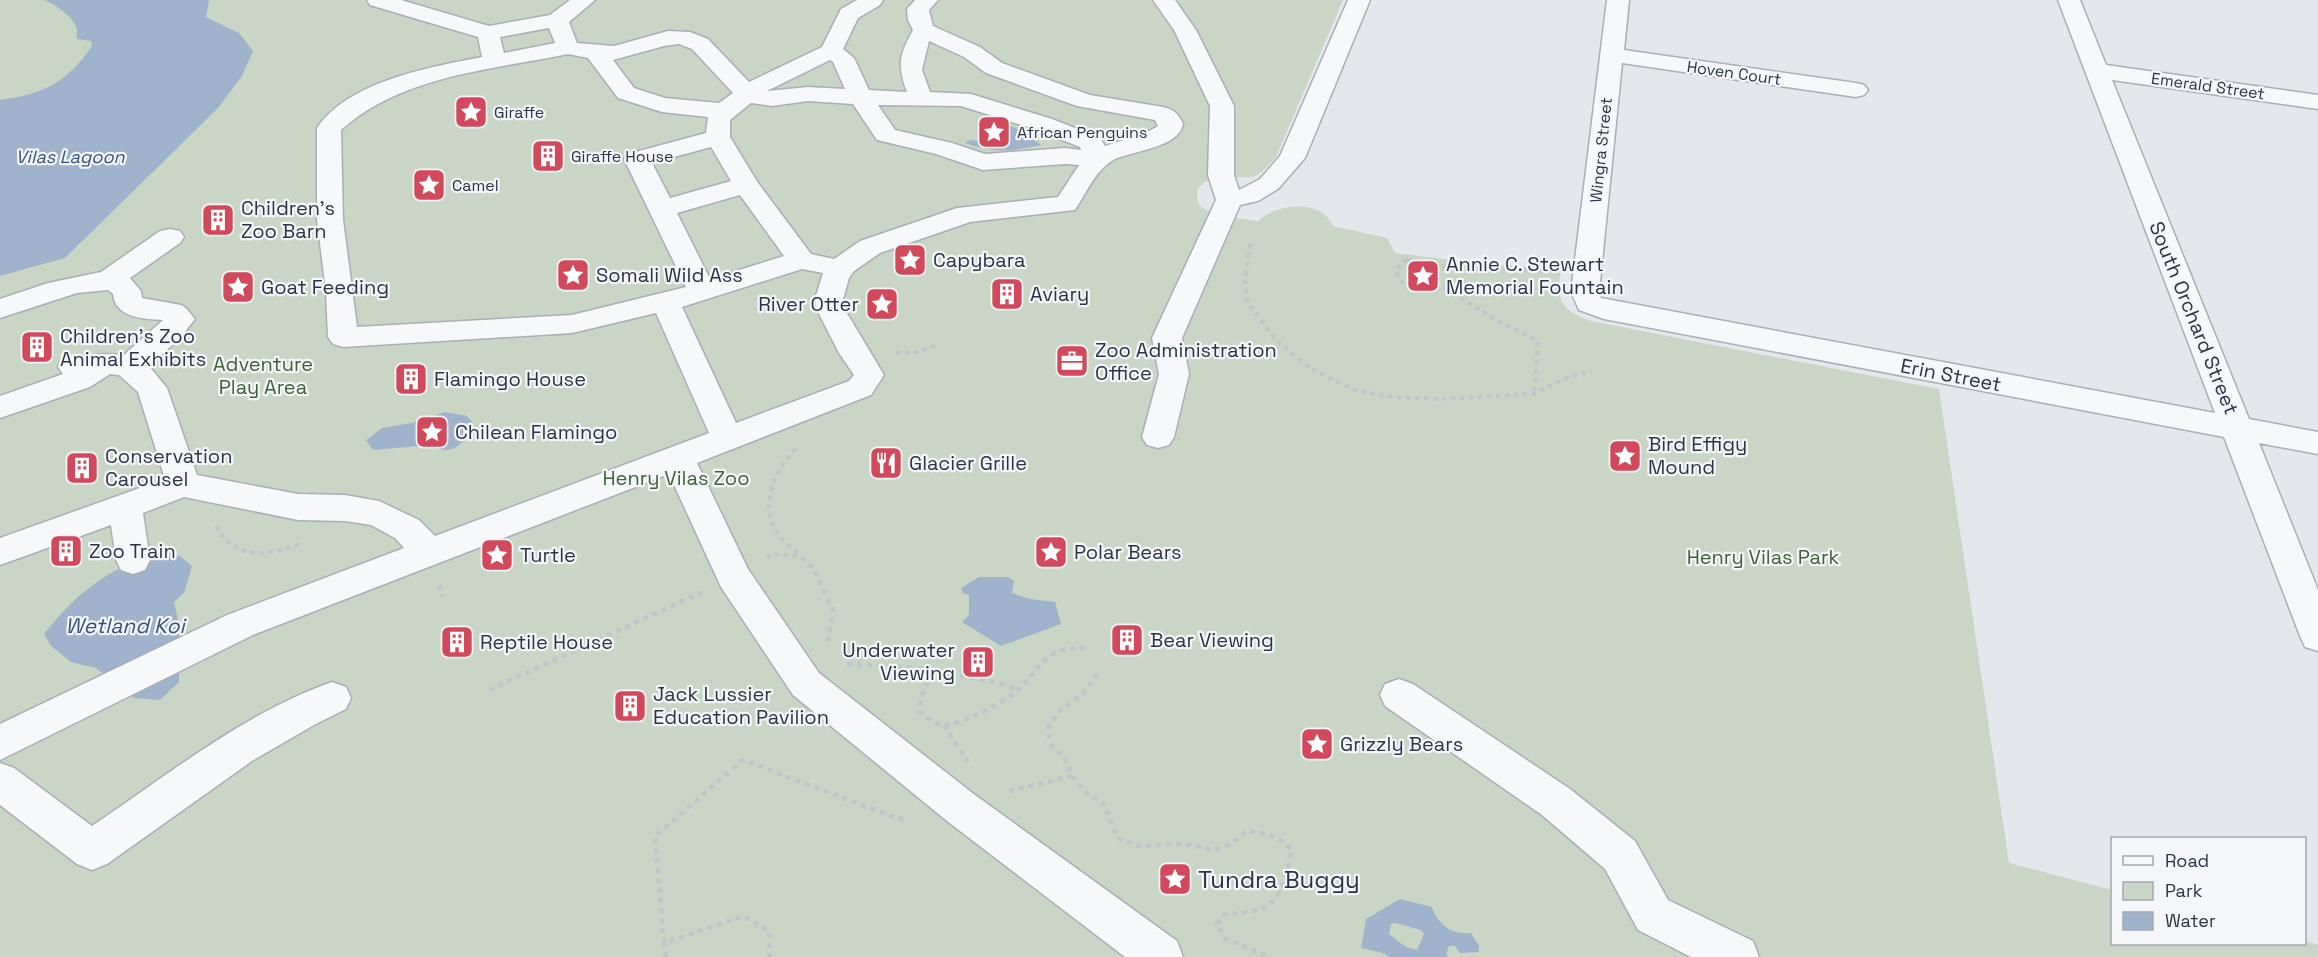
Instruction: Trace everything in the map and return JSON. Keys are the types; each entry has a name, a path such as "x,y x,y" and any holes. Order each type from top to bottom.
{"street":[{"path":"378,0 488,33 557,20 584,0"},
{"path":"801,260 746,185 718,137 718,120 724,111 764,82 831,51 849,14 872,0"},
{"path":"927,0 918,9 924,30 972,52 994,68 1085,101 1113,107 1154,111 1163,114 1171,124"},
{"path":"1158,438 1174,374 1167,338 1229,200 1221,175 1222,106 1201,59 1185,30 1164,0"},
{"path":"1229,200 1249,195 1269,184 1292,158 1359,0"},
{"name":"Wingra Street","path":"1586,300 1585,292 1618,0"},
{"name":"South Orchard Street","path":"2070,0 2318,636"},
{"path":"557,20 568,47"},
{"path":"921,98 910,70 917,43 924,30"},
{"path":"488,33 495,62"},
{"path":"841,269 801,260 665,302 572,324 343,337 340,291 330,220 329,128 355,106 397,86 453,70 568,47 597,55 617,53 667,39 690,39 700,44 748,95 772,99 808,94 900,99 963,99 1043,124 1091,143 1097,159"},
{"path":"831,51 843,57 860,96 886,135 943,148 974,188 1066,204 1097,159 1123,146 1158,137 1170,129 1171,124"},
{"path":"597,55 626,93 662,105 724,111"},
{"name":"Hoven Court","path":"1612,55 1856,90"},
{"name":"Emerald Street","path":"2097,71 2318,102"},
{"path":"1171,124 1223,125"},
{"path":"702,291 637,159 718,137"},
{"path":"5,740 240,625 850,392 866,382 869,375 867,368 854,353 831,310 830,287 841,269 856,255 974,188 1065,156 1097,159"},
{"path":"662,209 746,185"},
{"path":"107,281 170,237"},
{"path":"0,309 66,288 107,281 117,283 127,291 128,302 136,308 170,310 180,319 170,331 79,380 0,407"},
{"name":"Erin Street","path":"1586,300 1595,308 1616,313 2318,443"},
{"path":"665,302 728,439"},
{"path":"102,366 152,388 176,453 183,485"},
{"path":"678,458 734,577 806,684 961,808 1161,957"},
{"path":"0,552 183,485 298,507 345,508 379,514 407,529 430,553"},
{"path":"125,506 132,560"},
{"path":"1400,695 1556,802 1620,855 1653,915 1737,957"},
{"path":"0,781 92,850 259,735 292,715 332,698"}],"path":[{"path":"1250,239 1245,279 1247,302 1275,339 1313,370 1355,390 1393,397 1466,399 1534,394 1561,380 1591,370"},
{"path":"1534,394 1538,341 1493,318 1444,288 1413,289 1399,282 1396,272 1401,262 1407,260 1450,267 1529,269 1561,273"},
{"path":"1444,288 1450,267"},
{"path":"800,447 792,452 776,476 769,502 774,528 800,556"},
{"path":"921,668 1004,684 1018,690"},
{"path":"1097,674 1083,694 1058,712 1048,728 1051,745 1064,757 1072,776 1089,796 1102,801 1118,838 1137,846 1184,843 1215,850 1232,843 1247,831 1268,833 1281,838 1291,849 1284,885 1264,908 1224,915 1217,924 1226,939 1269,957"},
{"path":"666,957 655,836 743,760 896,818"},
{"path":"1211,882 1284,885"},
{"path":"664,944 743,916 770,931 769,957"}],"green space":[{"name":"Henry Vilas Zoo","path":"0,0 1343,0 1276,157 1258,175 1207,182 1200,187 1197,195 1200,206 1214,215 1258,221 1276,210 1309,208 1327,217 1333,226 1387,238 1395,253 1483,264 1561,269 1559,289 1562,302 1573,313 1591,321 1939,389 2009,863 2111,890 2111,945 2306,945 2306,941 2318,945 2318,957 0,957"}],"water":[{"name":"Vilas Lagoon","path":"44,0 209,0 206,17 239,33 253,51 242,76 218,108 65,258 0,276 0,100 29,94 53,85 73,69 92,46 91,41 77,39 75,24 58,8"},
{"path":"1008,125 1022,131 1041,145 1003,150 985,149 965,143 973,140 986,146 997,140 994,137 996,132"},
{"path":"445,412 467,416 473,423 472,434 455,448 447,450 420,446 373,450 366,440 382,428 411,423"},
{"name":"Wetland Koi","path":"164,555 180,556 192,566 184,593 174,602 179,624 179,682 160,700 134,698 96,668 71,662 51,646 44,634 82,594 112,572 146,558"},
{"path":"979,577 1008,577 1014,581 1012,593 1030,599 1055,602 1061,624 1001,646 962,622 969,615 969,595 963,593 961,588"},
{"path":"1400,899 1432,907 1442,924 1458,932 1471,933 1479,946 1479,952 1460,953 1455,946 1449,946 1446,954 1448,957 1389,957 1383,953 1361,948 1366,919","holes":["1395,923 1421,930 1424,934 1417,950 1406,947 1389,934 1391,924"]}],"place":[{"name":"Giraffe","path":"471,112"},
{"name":"African Penguins","path":"994,132"},
{"name":"Giraffe House","path":"548,156"},
{"name":"Camel","path":"429,185"},
{"name":"Children's Zoo Barn","path":"218,220"},
{"name":"Capybara","path":"910,260"},
{"name":"Somali Wild Ass","path":"573,275"},
{"name":"Annie C. Stewart Memorial Fountain","path":"1423,276"},
{"name":"Goat Feeding","path":"238,287"},
{"name":"Aviary","path":"1007,294"},
{"name":"River Otter","path":"882,304"},
{"name":"Children's Zoo Animal Exhibits","path":"37,347"},
{"name":"Zoo Administration Office","path":"1072,361"},
{"name":"Flamingo House","path":"411,379"},
{"name":"Chilean Flamingo","path":"432,432"},
{"name":"Bird Effigy Mound","path":"1625,456"},
{"name":"Glacier Grille","path":"886,463"},
{"name":"Conservation Carousel","path":"82,468"},
{"name":"Zoo Train","path":"66,551"},
{"name":"Polar Bears","path":"1051,552"},
{"name":"Turtle","path":"497,555"},
{"name":"Bear Viewing","path":"1127,640"},
{"name":"Reptile House","path":"457,642"},
{"name":"Underwater Viewing","path":"978,662"},
{"name":"Jack Lussier Education Pavilion","path":"630,706"},
{"name":"Grizzly Bears","path":"1317,744"},
{"name":"Tundra Buggy","path":"1175,879"}],"park label":[{"name":"Adventure Play Area","path":"263,376"},
{"name":"Henry Vilas Park","path":"1763,557"}]}
